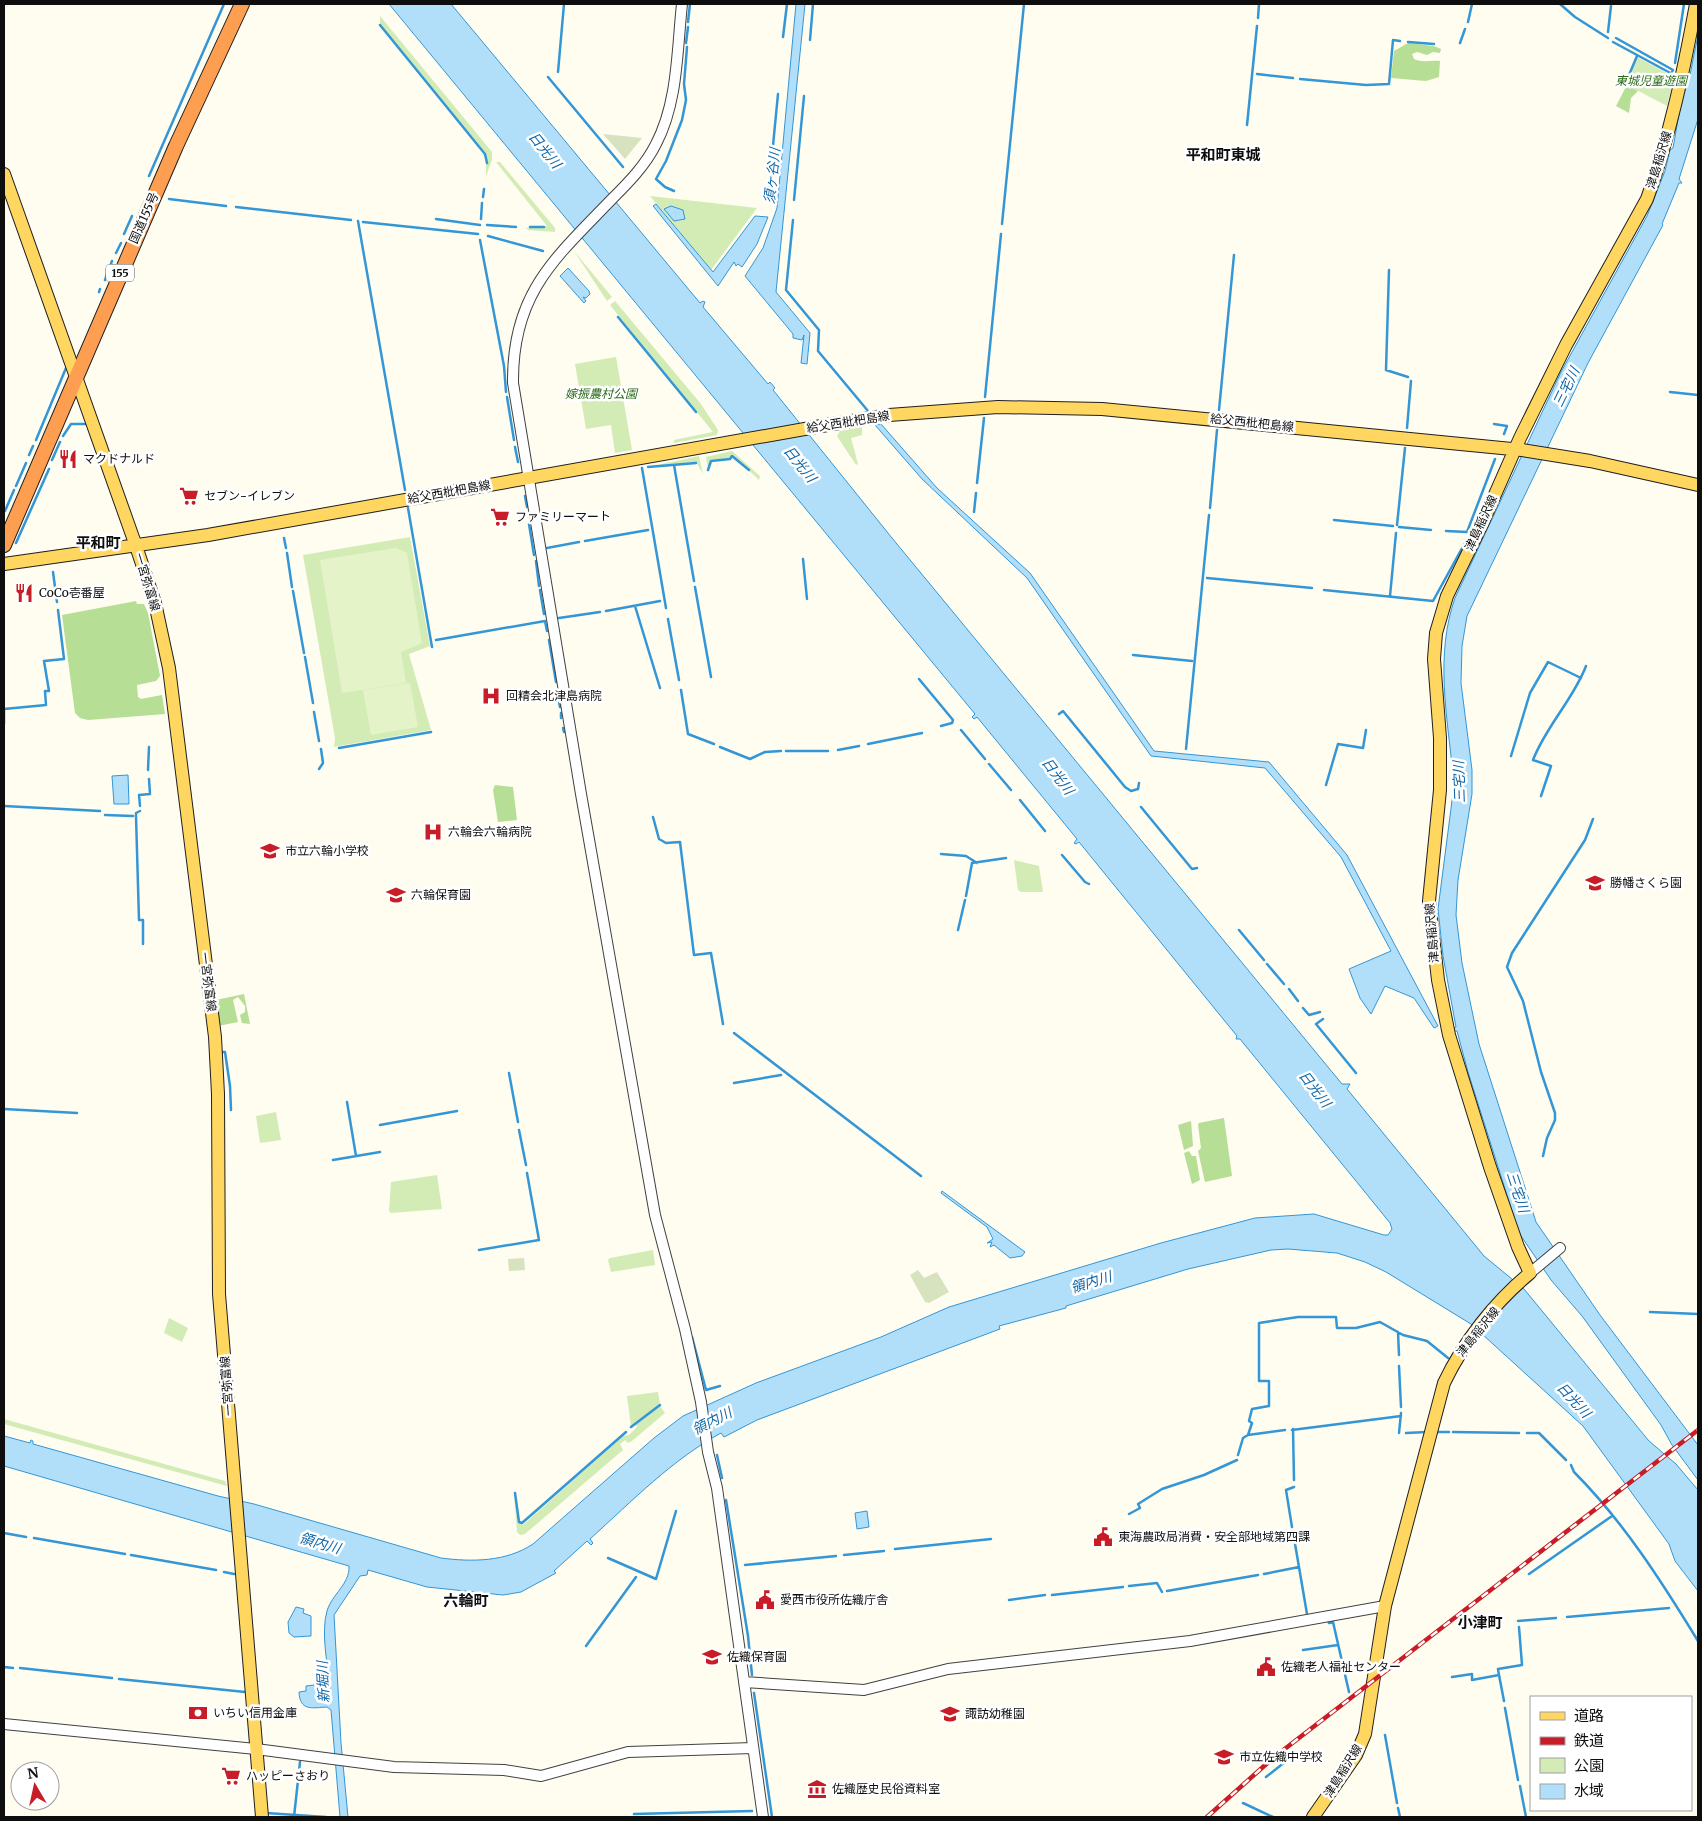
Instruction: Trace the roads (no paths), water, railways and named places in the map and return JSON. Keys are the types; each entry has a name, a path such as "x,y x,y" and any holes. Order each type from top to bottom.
{"highway":[{"name":"国道155号","path":"4,544 173,153 242,4"}],"main road":[{"name":"津島稲沢線","path":"1313,1817 1353,1761 1365,1734 1385,1606 1444,1383 1457,1356 1472,1335 1520,1282 1534,1270 1518,1247 1494,1179 1449,1035 1438,980 1428,901 1440,790 1440,738 1434,668 1436,632 1447,596 1566,345 1646,199 1668,130 1696,4"},
{"name":"一宮弥富線","path":"4,174 136,546 155,603 169,668 215,1037 218,1102 219,1294 262,1817"},
{"name":"給父西枇杷島線","path":"4,564 136,546 814,427 940,410 1036,406 1175,415 1518,449 1558,455 1698,485"}],"street":[{"path":"682,4 672,96 663,129 646,161 574,238 538,281 523,312 517,334 513,383 655,1215 685,1329 701,1402 707,1449 717,1488 763,1817"},
{"path":"1534,1270 1560,1248"},
{"path":"744,1682 864,1690 948,1669 1190,1641 1385,1606"},
{"path":"4,1724 256,1749 394,1767 504,1770 541,1776 628,1752 753,1748"}],"water":[{"path":"389,4 451,4 700,303 705,302 703,307 768,384 770,382 775,388 773,390 892,538 1342,1084 1350,1084 1347,1089 1484,1256 1524,1289 1649,1441 1676,1464 1698,1490 1698,1591 1675,1561 1669,1544 1583,1426 1471,1324 1386,1272 1365,1262 1337,1253 1288,1249 1271,1250 1188,1269 1066,1306 1066,1308 999,1326 1000,1329 757,1420 724,1437 721,1433 686,1455 653,1482 590,1539 593,1543 591,1545 587,1541 554,1571 556,1573 521,1592 503,1595 427,1587 368,1570 367,1575 360,1576 334,1615 341,1743 348,1817 340,1817 331,1710 327,1707 307,1707 302,1702 299,1692 306,1691 306,1686 330,1683 325,1647 325,1619 329,1605 347,1578 349,1566 4,1466 4,1436 30,1443 31,1440 33,1444 218,1496 254,1504 441,1558 477,1560 500,1557 523,1550 533,1544 654,1438 683,1416 756,1383 881,1337 949,1307 1161,1243 1255,1218 1314,1214 1384,1235 1388,1235 1392,1229 1390,1223 1369,1197 1240,1039 1236,1039 1237,1036 1079,842 1074,843 1077,839 977,717 974,719 972,717 975,714"},
{"path":"796,4 805,4 776,292 810,333 807,364 801,363 804,335 802,340 793,338 793,334 745,276 763,248 777,208"},
{"name":"三宅川","path":"1698,35 1698,119 1679,179 1682,183 1679,183 1663,225 1588,363 1467,616 1462,646 1461,683 1472,770 1472,794 1458,880 1456,915 1462,963 1479,1044 1536,1222 1600,1315 1698,1445 1698,1480 1672,1445 1661,1425 1582,1316 1551,1280 1519,1233 1468,1072 1457,1031 1454,1031 1456,1027 1443,956 1438,909 1453,793 1453,774 1444,685 1444,663 1445,641 1455,598 1561,372 1647,216 1665,171 1670,150 1673,148 1682,97 1689,80"},
{"path":"656,204 713,272 755,216 768,217 757,244 742,267 738,264 736,266 734,262 718,286 653,206"},
{"path":"671,206 683,210 685,219 674,221 664,209"},
{"path":"568,268 589,291 590,294 586,298 583,297 586,301 584,303 560,276"},
{"path":"881,424 937,488 1030,573 1154,751 1269,762 1347,855 1438,1026 1434,1028 1414,998 1385,986 1371,1014 1360,998 1349,969 1391,951 1341,857 1265,768 1151,756 1027,578 922,479 875,425"},
{"path":"128,775 129,804 114,804 112,776"},
{"path":"942,1191 1025,1252 1022,1256 1010,1258 994,1245 990,1247 992,1242 987,1243 993,1239 987,1227 941,1193"},
{"path":"867,1511 869,1527 857,1529 855,1513"},
{"path":"296,1607 304,1609 303,1613 311,1616 311,1636 294,1637 289,1633 288,1622"}],"waterway":[{"path":"149,176 224,4"},
{"path":"558,72 564,4"},
{"path":"688,22 690,4"},
{"path":"783,37 787,4"},
{"path":"810,40 813,4"},
{"path":"1002,224 1024,4"},
{"path":"1258,18 1259,4"},
{"path":"1468,22 1472,4"},
{"path":"1560,4 1575,17 1608,38"},
{"path":"1675,63 1684,4"},
{"path":"1608,32 1611,6"},
{"path":"380,25 485,154 487,163"},
{"path":"1247,125 1257,26"},
{"path":"686,43 688,27"},
{"path":"1460,43 1465,29"},
{"path":"1616,38 1673,70 1671,74"},
{"path":"1300,79 1366,85 1389,84 1393,40 1400,41"},
{"path":"1408,42 1434,44"},
{"path":"1613,42 1674,75"},
{"path":"674,191 665,187 656,179 666,161 682,120 686,100 684,84 687,47"},
{"path":"1629,75 1637,56"},
{"path":"1257,74 1293,78"},
{"path":"548,77 623,167"},
{"name":"須ヶ谷川","path":"768,197 778,94"},
{"path":"794,200 804,96"},
{"path":"483,197 484,189"},
{"path":"169,199 226,206"},
{"path":"481,219 482,203"},
{"path":"236,207 351,220"},
{"path":"124,234 132,216"},
{"path":"436,219 480,225"},
{"path":"793,220 786,290 819,330 818,351 868,411"},
{"path":"358,221 405,490"},
{"path":"363,222 478,234"},
{"path":"487,225 516,227"},
{"path":"530,227 544,227"},
{"path":"985,397 1001,234"},
{"path":"488,236 543,251"},
{"path":"480,240 504,366 506,392"},
{"path":"116,253 121,243"},
{"path":"1219,410 1234,255"},
{"path":"105,280 112,261"},
{"path":"1389,270 1386,370 1408,377"},
{"path":"618,317 696,412"},
{"path":"36,440 66,368"},
{"path":"1407,428 1411,381"},
{"path":"1670,392 1698,395"},
{"path":"507,397 514,440"},
{"path":"977,483 984,418"},
{"path":"63,436 71,424 86,424"},
{"path":"1494,424 1507,426 1504,434"},
{"path":"1210,508 1217,430"},
{"path":"52,460 60,442"},
{"path":"29,455 33,446"},
{"path":"515,447 518,462"},
{"path":"1397,525 1405,448"},
{"path":"708,470 711,461 730,459 732,456 749,470"},
{"path":"1446,531 1467,532 1495,459"},
{"path":"16,486 26,463"},
{"path":"648,467 696,463"},
{"path":"674,465 694,581"},
{"path":"642,468 666,608"},
{"path":"16,543 49,469"},
{"path":"5,511 14,490"},
{"path":"974,512 976,493"},
{"path":"525,496 527,507"},
{"path":"408,508 432,647"},
{"path":"1186,749 1209,515"},
{"path":"1334,520 1393,526"},
{"path":"529,524 534,555"},
{"path":"1399,527 1431,530"},
{"path":"585,541 648,530"},
{"path":"1390,596 1396,533"},
{"path":"284,538 286,548"},
{"path":"1324,590 1433,601 1466,541"},
{"path":"547,548 579,542"},
{"path":"287,553 292,587"},
{"path":"803,559 807,599"},
{"path":"536,561 539,586"},
{"path":"53,572 57,602"},
{"path":"1207,578 1312,588"},
{"path":"695,587 711,677"},
{"path":"540,590 544,614"},
{"path":"293,591 304,653"},
{"path":"606,611 660,601"},
{"path":"635,606 660,688"},
{"path":"4,724 4,709 46,705 45,691 49,691 44,661 64,659 58,610"},
{"path":"559,618 600,612"},
{"path":"668,619 679,680"},
{"path":"436,640 545,621 547,631"},
{"path":"549,640 556,682"},
{"path":"1133,655 1192,661"},
{"path":"305,657 313,703"},
{"path":"1511,756 1530,693 1548,662 1581,678"},
{"path":"1541,796 1551,766 1533,760 1538,748 1574,690 1586,666"},
{"path":"919,679 953,720 952,723 941,726"},
{"path":"681,690 688,734 714,744"},
{"path":"557,692 560,707"},
{"path":"1059,714 1063,711 1125,787 1131,791 1138,789 1139,783"},
{"path":"314,712 319,741"},
{"path":"561,713 561,718"},
{"path":"563,728 564,732"},
{"path":"961,730 985,759"},
{"path":"1326,785 1338,744 1363,748 1366,730"},
{"path":"339,748 431,732"},
{"path":"868,744 922,733"},
{"path":"838,750 859,746"},
{"path":"148,770 149,747"},
{"path":"720,747 750,759 765,752 781,751"},
{"path":"319,769 323,763 321,749"},
{"path":"786,751 828,751"},
{"path":"989,764 1011,790"},
{"path":"140,806 139,795 150,794 149,779"},
{"path":"1020,800 1045,831"},
{"path":"4,806 100,811"},
{"path":"1141,807 1192,869 1197,868"},
{"path":"140,811 136,813 136,816 139,920 143,920 143,944"},
{"path":"105,815 133,816"},
{"path":"653,817 659,839 666,843 680,842 694,955 711,953 723,1024"},
{"path":"1543,1156 1547,1138 1555,1120 1555,1113 1541,1072 1523,1001 1507,967 1512,953 1585,840 1593,819"},
{"path":"941,854 966,856 977,863"},
{"path":"1062,855 1085,882 1089,884"},
{"path":"966,896 972,863 1006,858"},
{"path":"958,930 965,900"},
{"path":"1239,930 1264,960"},
{"path":"1267,964 1284,984"},
{"path":"1289,989 1298,1001"},
{"path":"1303,1008 1309,1015 1320,1012"},
{"path":"1323,1019 1316,1024 1356,1073"},
{"path":"734,1033 921,1176"},
{"path":"220,1052 225,1052 231,1110"},
{"path":"509,1073 518,1122"},
{"path":"734,1083 781,1075"},
{"path":"347,1102 356,1156"},
{"path":"4,1109 77,1113"},
{"path":"380,1125 457,1111"},
{"path":"519,1130 526,1165"},
{"path":"333,1160 380,1152"},
{"path":"479,1250 539,1240 527,1173"},
{"path":"1650,1312 1698,1314"},
{"path":"1248,1435 1252,1423 1249,1421 1252,1409 1269,1406 1269,1381 1259,1381 1259,1323 1298,1317 1336,1317 1337,1328 1356,1328 1380,1322 1403,1335 1427,1341 1448,1358"},
{"path":"1398,1332 1399,1355"},
{"path":"692,1337 706,1390 720,1386"},
{"path":"1399,1366 1401,1407"},
{"path":"631,1427 660,1405"},
{"path":"1399,1433 1401,1413"},
{"path":"1292,1430 1401,1416"},
{"path":"1293,1429 1294,1480"},
{"path":"1238,1455 1243,1438 1248,1435 1285,1430"},
{"path":"515,1493 519,1522 522,1523 626,1432"},
{"path":"1406,1433 1427,1432"},
{"path":"1436,1432 1449,1432"},
{"path":"1453,1432 1519,1433"},
{"path":"1527,1433 1539,1433 1566,1460"},
{"path":"717,1455 722,1478"},
{"path":"1129,1514 1140,1508 1138,1504 1162,1489 1204,1475 1237,1460"},
{"path":"1571,1465 1574,1472 1609,1511 1641,1553 1698,1641"},
{"path":"1292,1527 1286,1490 1294,1487"},
{"path":"726,1500 748,1636 752,1675"},
{"path":"608,1558 656,1579 676,1511"},
{"path":"1529,1574 1612,1516"},
{"path":"1293,1532 1307,1614"},
{"path":"4,1533 26,1537"},
{"path":"34,1538 125,1554"},
{"path":"895,1549 991,1539"},
{"path":"844,1555 884,1551"},
{"path":"131,1555 216,1570"},
{"path":"745,1565 836,1556"},
{"path":"1264,1574 1299,1567"},
{"path":"224,1572 234,1574"},
{"path":"1167,1591 1258,1575"},
{"path":"586,1646 636,1577"},
{"path":"1129,1586 1157,1583 1162,1592"},
{"path":"1052,1595 1123,1587"},
{"path":"1009,1600 1045,1595"},
{"path":"1567,1617 1669,1608"},
{"path":"1518,1621 1556,1618"},
{"path":"1328,1620 1329,1623 1333,1622 1349,1692"},
{"path":"1499,1675 1498,1669 1522,1665 1519,1627"},
{"path":"1303,1650 1338,1645"},
{"path":"4,1667 13,1668"},
{"path":"20,1668 112,1678"},
{"path":"1452,1677 1472,1674 1472,1680 1499,1675 1504,1701"},
{"path":"119,1679 245,1692"},
{"path":"754,1693 772,1817"},
{"path":"1505,1708 1518,1780"},
{"path":"1385,1735 1397,1803"},
{"path":"1266,1777 1295,1754"},
{"path":"294,1817 300,1762"},
{"path":"1520,1786 1526,1817"},
{"path":"1243,1803 1273,1817"},
{"path":"1398,1808 1400,1817"},
{"path":"634,1814 752,1811"},
{"path":"266,1813 326,1817"}],"railway":[{"path":"1207,1817 1273,1758 1698,1430"}],"place":[{"name":"マクドナルド","path":"68,459"},
{"name":"セブン-イレブン","path":"189,496"},
{"name":"ファミリーマート","path":"500,517"},
{"name":"CoCo壱番屋","path":"24,593"},
{"name":"回精会北津島病院","path":"491,696"},
{"name":"六輪会六輪病院","path":"433,832"},
{"name":"市立六輪小学校","path":"270,851"},
{"name":"勝幡さくら園","path":"1595,883"},
{"name":"六輪保育園","path":"396,895"},
{"name":"東海農政局消費・安全部地域第四課","path":"1103,1537"},
{"name":"愛西市役所佐織庁舎","path":"765,1600"},
{"name":"佐織保育園","path":"712,1657"},
{"name":"佐織老人福祉センター","path":"1266,1667"},
{"name":"いちい信用金庫","path":"198,1713"},
{"name":"諏訪幼稚園","path":"950,1714"},
{"name":"市立佐織中学校","path":"1224,1757"},
{"name":"ハッピーさおり","path":"231,1776"},
{"name":"佐織歴史民俗資料室","path":"817,1789"}],"district":[{"name":"平和町東城","path":"1223,155"},
{"name":"平和町","path":"98,543"},
{"name":"六輪町","path":"466,1601"},
{"name":"小津町","path":"1480,1623"}],"park label":[{"name":"東城児童遊園","path":"1651,81"},
{"name":"嫁振農村公園","path":"601,394"}],"water label":[{"name":"日光川","path":"545,150"},
{"name":"日光川","path":"800,464"},
{"name":"日光川","path":"1058,776"},
{"name":"日光川","path":"1315,1089"},
{"name":"領内川","path":"1091,1282"},
{"name":"日光川","path":"1574,1400"},
{"name":"領内川","path":"712,1421"},
{"name":"領内川","path":"320,1543"},
{"name":"新堀川","path":"323,1682"}]}
